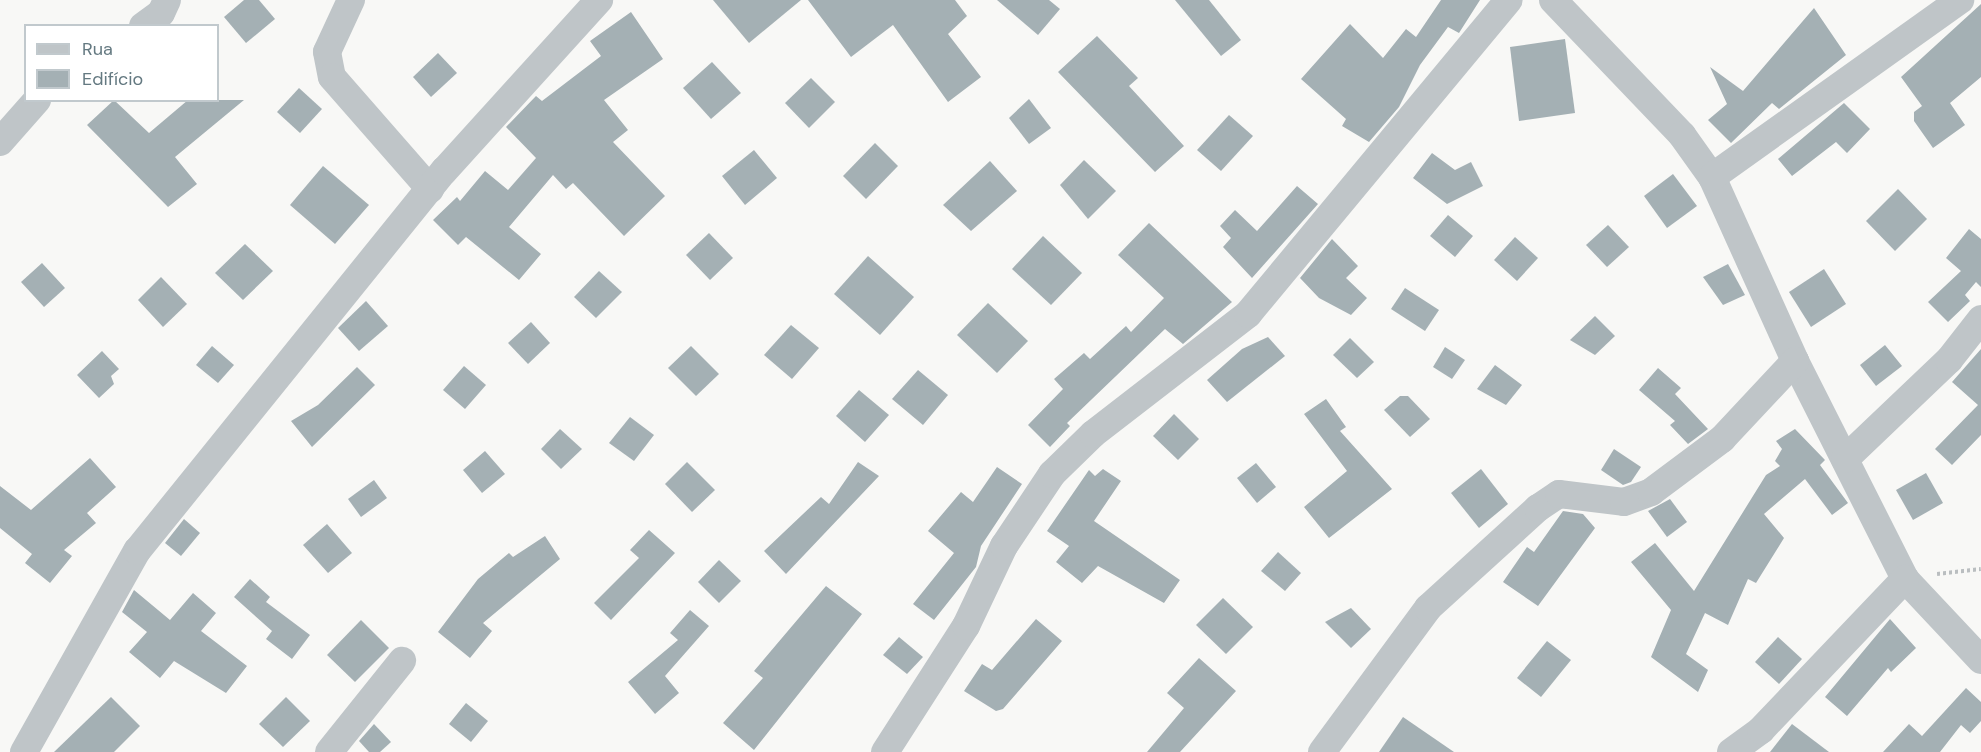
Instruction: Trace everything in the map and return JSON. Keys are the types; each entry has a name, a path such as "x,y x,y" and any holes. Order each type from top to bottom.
{"street":[{"path":"146,24 161,13 167,0"},
{"path":"351,0 327,52 332,77 430,189"},
{"path":"24,752 137,551 430,189 599,0"},
{"path":"885,752 966,626 1004,546 1052,474 1093,434 1248,314 1509,0"},
{"path":"1553,0 1682,135 1712,177 1795,361 1905,579 1981,660"},
{"path":"1712,177 1960,0"},
{"path":"0,142 35,102"},
{"path":"1845,459 1949,360 1981,319"},
{"path":"1322,752 1428,608 1538,508 1559,494 1624,502 1651,492 1722,440 1795,361"},
{"path":"1731,752 1761,730 1905,579"},
{"path":"329,752 402,661"}],"path":[{"path":"1905,579 1981,569"}],"building":[{"path":"244,0 259,0 275,19 246,43 224,17"},
{"path":"713,0 801,0 749,43"},
{"path":"808,0 955,0 967,16 948,34 981,77 948,102 893,25 851,57"},
{"path":"997,0 1049,0 1060,9 1038,35"},
{"path":"1175,0 1209,0 1241,40 1221,56"},
{"path":"1441,0 1480,0 1459,33 1448,27 1420,65 1399,107 1369,142 1342,126 1346,119 1301,79 1350,24 1383,58 1406,29 1416,37"},
{"path":"1981,4 1981,77 1950,103 1965,125 1933,148 1914,121 1914,112 1922,106 1901,77"},
{"path":"1814,8 1846,55 1779,109 1772,103 1731,143 1708,120 1727,104 1710,67 1743,91"},
{"path":"631,12 663,59 604,100 628,130 613,142 665,196 624,236 573,183 566,189 553,175 509,227 541,254 519,280 466,237 458,245 433,220 457,197 460,201 485,171 508,190 536,158 506,127 536,96 542,101 601,56 590,41"},
{"path":"1097,36 1138,78 1129,86 1184,146 1155,172 1058,72"},
{"path":"1565,39 1575,113 1519,121 1510,47"},
{"path":"438,53 457,73 431,97 413,77"},
{"path":"712,62 741,93 711,119 683,88"},
{"path":"811,78 835,102 809,128 785,103"},
{"path":"299,88 322,109 300,133 277,112"},
{"path":"1029,99 1051,128 1029,144 1009,118"},
{"path":"244,100 175,157 197,184 168,207 87,125 112,102 116,102 149,133 186,102"},
{"path":"1844,103 1870,129 1847,153 1836,142 1792,176 1778,159"},
{"path":"1229,115 1253,136 1221,171 1197,150"},
{"path":"875,143 898,166 866,199 843,176"},
{"path":"754,150 777,178 745,205 722,176"},
{"path":"1432,153 1455,170 1471,162 1483,186 1447,204 1413,178"},
{"path":"1084,160 1116,191 1088,219 1060,185"},
{"path":"990,161 1017,191 971,231 943,205"},
{"path":"323,166 369,205 335,244 290,205"},
{"path":"1673,174 1697,206 1667,228 1644,196"},
{"path":"1297,186 1318,204 1252,278 1223,247 1231,238 1220,226 1235,210 1257,231"},
{"path":"1898,189 1927,219 1895,251 1866,221"},
{"path":"1448,215 1473,236 1455,257 1430,236"},
{"path":"1149,223 1232,302 1183,344 1165,329 1067,423 1070,426 1050,447 1028,425 1063,389 1054,379 1084,353 1090,359 1126,326 1131,332 1164,298 1118,255"},
{"path":"1608,225 1629,247 1607,267 1586,245"},
{"path":"1969,229 1981,239 1981,287 1976,282 1965,295 1970,301 1948,322 1928,302 1961,271 1946,258"},
{"path":"709,233 733,258 710,280 686,255"},
{"path":"1043,236 1082,273 1051,305 1012,269"},
{"path":"1515,237 1538,258 1517,281 1494,260"},
{"path":"1332,239 1358,266 1346,278 1367,298 1351,315 1319,298 1300,278"},
{"path":"245,244 273,271 243,300 215,273"},
{"path":"868,256 914,297 880,335 834,294"},
{"path":"42,263 65,288 44,307 21,282"},
{"path":"1728,264 1745,295 1723,305 1703,277"},
{"path":"1824,269 1846,304 1811,327 1789,292"},
{"path":"599,271 622,292 596,318 574,297"},
{"path":"161,277 187,304 163,327 138,300"},
{"path":"1405,288 1439,310 1425,331 1391,309"},
{"path":"366,301 388,326 359,351 338,328"},
{"path":"988,303 1028,341 997,373 957,335"},
{"path":"1595,316 1615,336 1595,355 1570,340"},
{"path":"531,322 550,343 528,364 508,343"},
{"path":"791,325 819,348 792,379 764,355"},
{"path":"1268,337 1285,356 1227,402 1207,380 1242,349"},
{"path":"1350,338 1374,362 1357,378 1333,355"},
{"path":"1885,345 1902,366 1876,386 1860,365"},
{"path":"212,346 234,365 218,383 196,365"},
{"path":"691,346 719,374 696,396 668,368"},
{"path":"1445,347 1465,360 1452,379 1433,367"},
{"path":"1981,349 1981,435 1952,465 1935,449 1978,405 1952,382"},
{"path":"102,351 119,369 111,376 114,384 99,398 77,375"},
{"path":"1495,365 1522,385 1506,405 1477,389"},
{"path":"464,366 486,385 465,409 443,390"},
{"path":"357,367 375,385 312,447 291,421 318,405"},
{"path":"1658,368 1681,388 1675,394 1708,429 1688,444 1670,425 1675,421 1639,390"},
{"path":"918,370 948,395 923,425 892,399"},
{"path":"859,390 889,415 865,442 836,416"},
{"path":"1400,396 1408,396 1430,419 1410,437 1384,410"},
{"path":"1326,399 1346,427 1340,431 1392,489 1329,538 1304,507 1347,471 1304,414"},
{"path":"1174,414 1199,439 1178,460 1153,436"},
{"path":"630,417 654,435 634,461 609,443"},
{"path":"560,429 582,449 561,469 541,449"},
{"path":"1795,429 1825,460 1820,465 1848,503 1832,515 1805,479 1764,514 1784,538 1756,583 1748,579 1728,625 1705,613 1686,654 1708,670 1698,692 1651,657 1671,610 1631,562 1655,543 1694,591 1766,475 1780,466 1775,461 1782,449 1776,441"},
{"path":"1614,449 1641,467 1631,482 1623,485 1601,470"},
{"path":"485,451 505,474 482,493 463,470"},
{"path":"90,458 116,487 87,513 96,523 64,550 72,556 50,583 25,563 32,554 0,528 0,486 31,510"},
{"path":"687,462 715,490 692,512 665,484"},
{"path":"858,462 879,476 786,574 764,551 821,497 829,504"},
{"path":"1256,463 1276,487 1257,503 1237,478"},
{"path":"997,467 1022,484 981,546 976,567 934,620 913,604 954,553 928,531 961,492 973,502"},
{"path":"1103,469 1121,481 1094,521 1180,580 1164,603 1098,566 1082,583 1056,562 1069,546 1047,531 1089,470 1095,476"},
{"path":"1481,469 1508,504 1479,528 1451,493"},
{"path":"1926,473 1943,503 1913,520 1896,490"},
{"path":"374,480 387,498 361,517 348,499"},
{"path":"1670,499 1687,522 1667,537 1648,511"},
{"path":"1563,511 1583,514 1595,528 1538,606 1503,582 1527,547 1534,552"},
{"path":"184,519 200,533 181,556 165,543"},
{"path":"327,524 352,553 328,573 303,545"},
{"path":"649,530 675,553 611,620 594,603 639,558 630,550"},
{"path":"545,536 560,559 483,623 492,631 470,658 438,632 478,579 509,553 513,557"},
{"path":"1278,552 1301,573 1285,591 1261,571"},
{"path":"719,560 741,581 719,603 698,582"},
{"path":"250,579 270,597 266,602 310,635 292,659 266,639 272,631 234,597"},
{"path":"826,586 862,614 754,750 723,723 763,678 754,671"},
{"path":"134,590 170,620 193,593 216,613 201,631 247,666 226,693 174,661 160,678 129,652 147,632 122,612"},
{"path":"1223,598 1253,627 1226,654 1196,625"},
{"path":"1351,608 1371,629 1351,648 1325,622"},
{"path":"690,610 709,626 665,676 679,693 655,714 628,682 678,640 670,633"},
{"path":"1036,619 1062,641 1003,709 996,711 964,691 982,664 992,670"},
{"path":"1890,619 1916,648 1891,672 1888,668 1847,716 1825,697"},
{"path":"361,620 389,648 355,682 327,655"},
{"path":"899,637 923,657 907,674 883,655"},
{"path":"1778,637 1802,659 1779,684 1755,662"},
{"path":"1547,641 1571,660 1541,697 1517,678"},
{"path":"1199,658 1236,691 1180,752 1147,752 1184,708 1167,693"},
{"path":"1966,688 1981,702 1981,721 1970,733 1961,725 1940,752 1883,752 1909,724 1922,736"},
{"path":"111,697 140,726 114,752 54,752"},
{"path":"286,697 310,721 283,747 259,724"},
{"path":"466,703 488,721 471,742 449,724"},
{"path":"1403,717 1454,752 1379,752"},
{"path":"374,724 391,742 380,752 369,752 359,741"},
{"path":"1792,724 1829,752 1770,752"}]}
